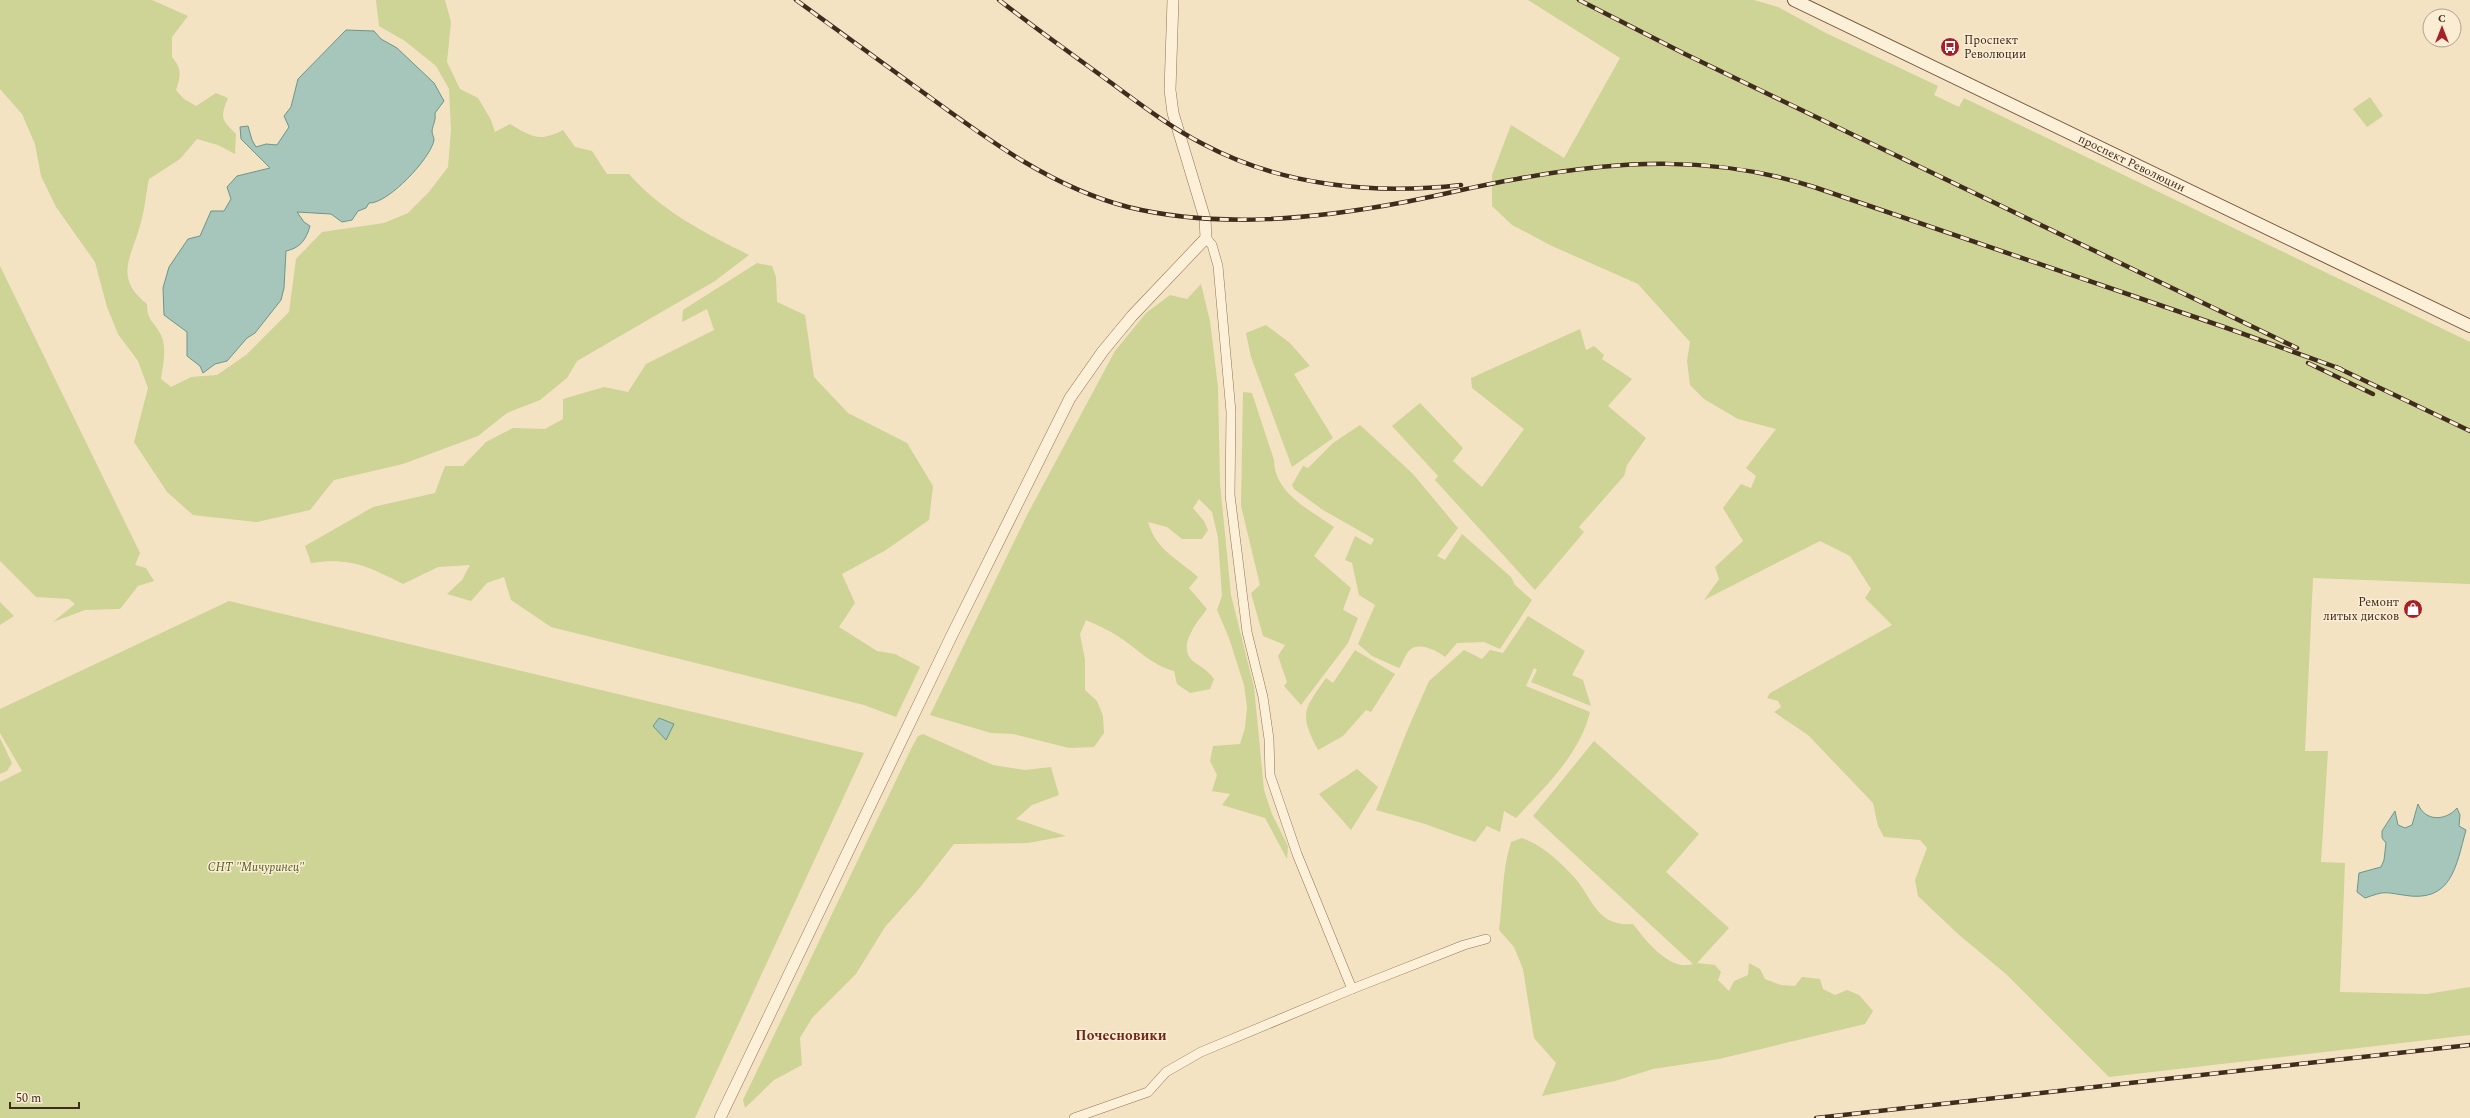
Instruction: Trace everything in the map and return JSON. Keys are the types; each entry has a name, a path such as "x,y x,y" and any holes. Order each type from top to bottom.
{"main road":[{"name":"проспект Революции","path":"1794,0 2470,326"}],"street":[{"path":"1173,0 1170,90 1173,113 1205,219 1206,238 1212,245 1218,266 1231,412 1230,495 1247,632 1263,697 1269,739 1270,775 1297,854 1352,989"},
{"path":"720,1118 952,635 1070,398 1103,351 1132,316 1206,238"},
{"path":"1074,1118 1148,1092 1166,1072 1201,1052 1352,989 1464,945 1486,939"}],"green space":[{"path":"0,0 152,0 188,16 172,37 172,57 178,65 180,72 176,90 184,99 196,106 216,93 228,98 223,118 227,125 236,134 235,154 218,145 197,139 180,159 149,179 138,234 128,265 130,284 136,294 147,304 148,314 163,340 164,357 161,379 171,387 191,377 217,375 246,355 289,312 296,259 322,232 384,223 408,213 429,192 448,167 451,130 449,89 436,66 405,41 379,26 376,0 445,0 451,22 447,62 460,89 478,98 491,120 495,132 510,124 530,135 541,137 555,134 563,130 575,147 592,151 607,174 629,174 669,210 716,238 749,255 715,281 577,361 567,378 540,400 507,413 478,436 403,464 334,480 310,510 257,522 193,515 167,492 134,442 148,388 138,361 118,334 107,307 95,262 56,207 41,176 35,144 22,114 0,89"},
{"path":"1528,0 1754,0 1778,7 1826,33 1938,86 1934,95 1959,107 1964,98 2470,342 2470,584 2313,578 2305,751 2328,751 2321,862 2345,863 2340,992 2427,994 2470,987 2470,1035 2109,1077 2006,974 1958,934 1918,896 1915,880 1927,848 1920,840 1884,837 1878,826 1873,803 1808,735 1774,712 1781,707 1778,701 1767,698 1770,693 1892,625 1865,598 1871,589 1850,556 1820,541 1704,600 1719,579 1715,567 1743,541 1723,508 1741,484 1751,488 1756,476 1746,468 1776,429 1738,419 1704,399 1690,385 1687,361 1690,342 1638,284 1552,246 1512,225 1492,206 1492,175 1511,125 1564,158 1620,58"},
{"path":"2370,97 2383,116 2367,127 2353,109"},
{"path":"757,263 772,266 776,277 777,302 805,315 814,377 848,413 907,443 933,486 929,520 886,550 842,574 855,603 839,627 877,651 895,654 920,667 896,717 864,705 551,627 511,600 504,577 487,583 471,601 447,594 462,580 470,565 438,567 403,584 369,568 359,565 337,561 311,563 305,546 373,507 435,493 445,466 463,466 486,442 513,428 545,429 563,419 563,399 604,387 628,392 646,364 714,330 707,309 682,322 683,310"},
{"path":"0,266 140,553 135,565 146,568 154,581 138,586 120,609 85,610 53,622 75,604 69,599 36,597 0,561"},
{"path":"1201,284 1210,321 1218,387 1220,483 1231,595 1254,687 1264,790 1272,814 1288,846 1287,859 1265,818 1222,805 1230,794 1212,791 1217,775 1210,761 1213,746 1240,744 1245,728 1247,707 1244,685 1229,638 1217,610 1222,596 1218,538 1212,512 1199,499 1193,508 1204,521 1208,530 1202,539 1182,539 1167,527 1148,522 1156,540 1162,547 1198,577 1189,588 1207,609 1190,634 1187,649 1188,655 1193,661 1207,671 1214,679 1210,689 1190,693 1177,684 1174,671 1158,665 1115,634 1086,620 1080,634 1085,660 1085,690 1097,701 1103,716 1104,733 1094,747 1069,748 1013,734 991,733 930,715 1027,515 1115,351 1146,313 1170,295 1187,299"},
{"path":"1266,325 1290,343 1310,366 1294,374 1333,438 1292,467 1251,357 1246,333"},
{"path":"1580,329 1586,350 1594,346 1604,355 1602,359 1632,379 1608,406 1646,438 1627,465 1624,476 1579,527 1584,532 1535,590 1435,480 1438,476 1392,426 1420,403 1463,448 1453,461 1482,487 1524,429 1472,388 1471,378"},
{"path":"1243,392 1252,393 1280,482 1295,500 1334,527 1314,556 1351,588 1343,610 1358,618 1348,643 1301,705 1284,686 1287,682 1278,656 1285,645 1263,636 1251,593 1260,585 1241,506"},
{"path":"1360,425 1413,474 1458,528 1437,556 1445,560 1462,534 1511,577 1515,585 1532,600 1500,649 1484,642 1457,643 1445,657 1429,648 1419,646 1411,649 1399,668 1372,656 1358,644 1375,605 1359,595 1352,563 1345,560 1355,536 1371,545 1374,539 1323,510 1294,489 1292,485 1303,466 1308,468 1333,443"},
{"name":"СНТ \"Мичуринец\"","path":"229,601 864,753 695,1118 0,1118 0,782 22,771 0,733 0,709"},
{"path":"0,602 14,616 0,625"},
{"path":"1528,616 1585,651 1572,675 1583,680 1591,706 1531,682 1537,670 1534,668 1526,686 1590,712 1585,727 1570,756 1550,782 1516,818 1504,811 1500,832 1487,826 1475,842 1425,824 1376,810 1407,731 1429,681 1464,650 1482,659 1490,650 1503,653"},
{"path":"1355,650 1395,674 1371,712 1366,710 1343,736 1318,750 1306,720 1308,706 1326,678 1333,683"},
{"path":"923,734 993,765 1025,770 1051,767 1059,795 1032,805 1016,819 1066,836 1028,843 954,844 918,890 885,927 856,974 812,1018 800,1038 802,1065 774,1080 745,1108 743,1100 912,747 918,736"},
{"path":"0,738 12,763 7,771 0,774"},
{"path":"1594,741 1699,834 1666,872 1729,928 1697,963 1715,965 1721,972 1718,980 1729,991 1734,981 1748,975 1749,963 1760,969 1765,979 1781,985 1795,986 1802,977 1820,979 1823,989 1835,995 1847,990 1859,995 1873,1011 1865,1024 1719,1059 1653,1069 1615,1081 1542,1096 1556,1063 1534,1038 1523,969 1514,947 1499,930 1504,874 1511,842 1522,838 1543,849 1556,859 1574,877 1591,902 1603,916 1611,921 1621,924 1633,924 1651,946 1667,959 1684,965 1693,964 1533,816"},
{"path":"1357,769 1378,787 1351,830 1319,794"}],"water":[{"path":"346,30 374,31 381,39 397,48 434,83 444,101 435,113 432,131 434,140 431,148 408,179 387,196 369,203 366,208 358,211 352,220 342,222 331,214 297,212 304,222 310,226 302,243 291,250 286,251 284,288 281,300 255,333 247,338 227,361 215,364 203,373 200,366 187,356 187,332 164,315 163,288 169,267 188,239 200,236 211,211 224,211 231,199 227,187 237,176 270,168 241,139 240,127 248,126 252,140 256,147 266,144 277,145 289,127 284,116 291,107 298,79"},
{"path":"659,718 674,724 666,740 653,726"},
{"path":"2418,804 2421,810 2426,814 2436,818 2447,815 2457,808 2460,815 2459,826 2466,830 2455,869 2442,888 2432,894 2419,896 2384,893 2365,898 2357,892 2359,873 2381,867 2384,860 2386,843 2382,838 2382,831 2395,811 2398,825 2405,828 2412,825"}],"railway":[{"path":"796,0 972,127 1021,160 1072,187 1128,207 1162,214 1231,220 1302,217 1371,208 1503,181 1593,168 1630,165 1703,165 1777,177 1814,187 2224,327 2341,369"},
{"path":"999,0 1155,115 1203,144 1233,158 1264,170 1329,184 1395,189 1461,185"},
{"path":"1579,0 1685,54 2297,348"},
{"path":"2308,363 2373,394"},
{"path":"2336,367 2470,431"},
{"path":"1816,1118 2470,1045"}],"place":[{"name":"Проспект Революции","path":"1950,47"},
{"name":"Ремонт литых дисков","path":"2413,609"}],"district":[{"name":"Почесновики","path":"1121,1035"}]}
